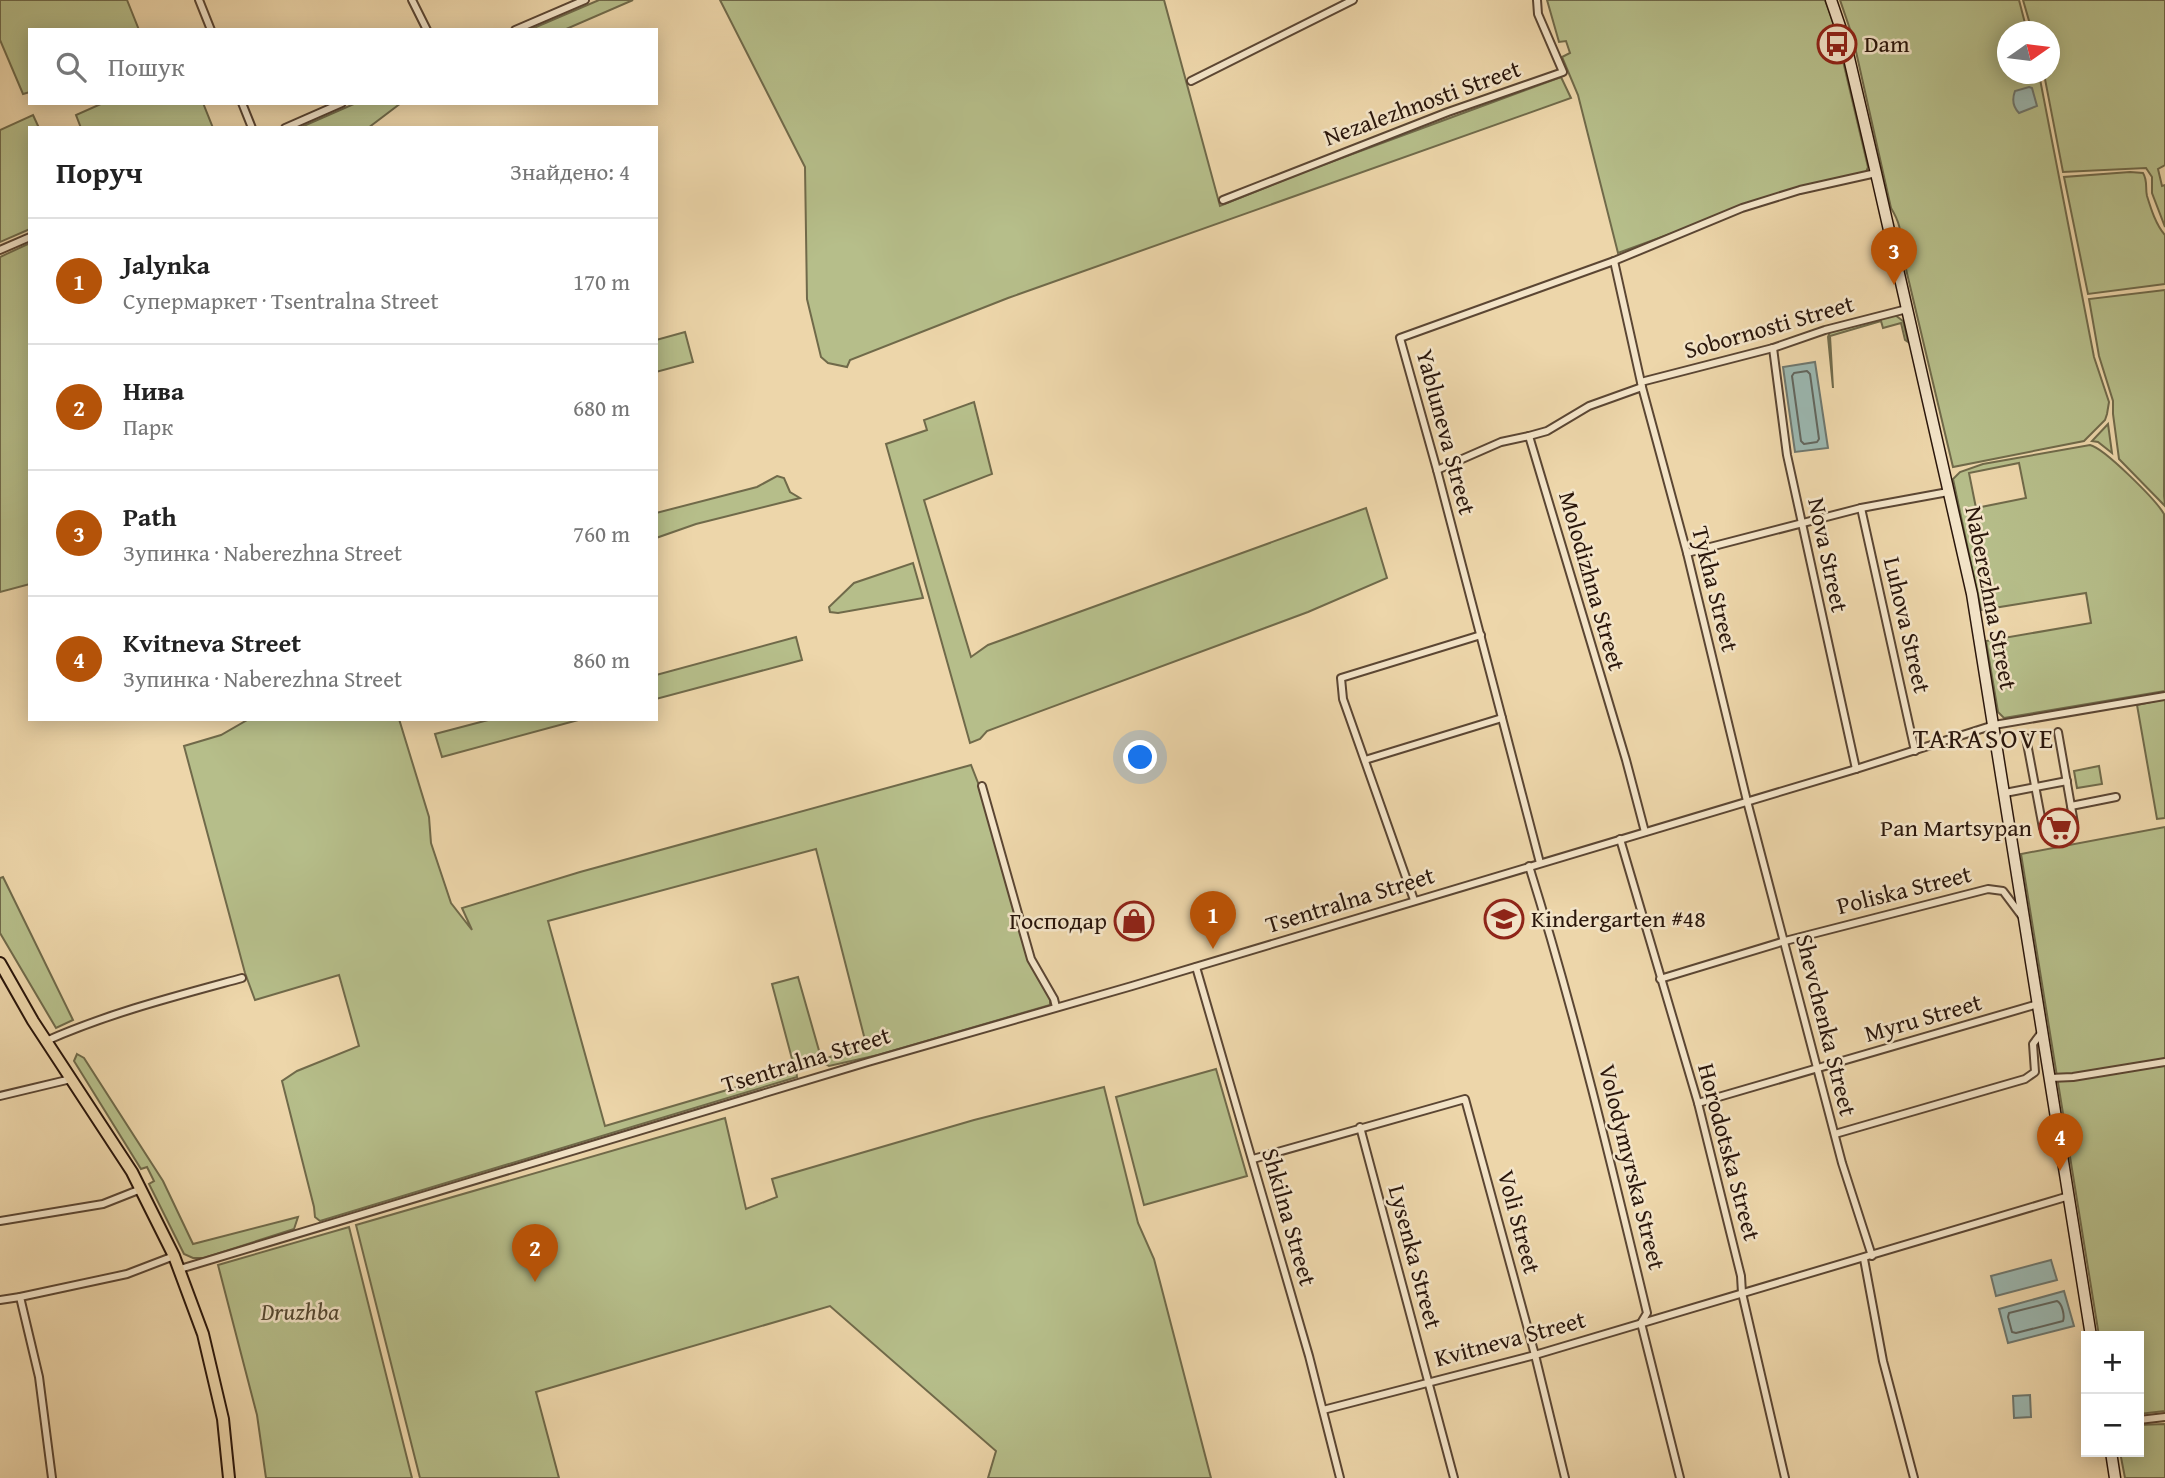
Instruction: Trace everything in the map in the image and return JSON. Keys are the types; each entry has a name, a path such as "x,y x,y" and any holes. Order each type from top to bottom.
{"main road":[{"path":"0,963 46,1041 141,1189 180,1269 203,1334 223,1419 229,1478"}],"street":[{"path":"199,0 210,28"},
{"path":"412,0 425,28"},
{"path":"520,28 585,0"},
{"path":"1191,81 1353,0"},
{"name":"Nezalezhnosti Street","path":"1223,200 1448,112 1563,72 1538,13 1536,0"},
{"name":"Naberezhna Street","path":"1831,0 1845,41 1972,594 2090,1331"},
{"path":"243,105 251,126"},
{"path":"290,126 337,105"},
{"name":"Yabluneva Street","path":"1540,863 1400,338 1614,261 1742,208 1800,190 1876,173"},
{"path":"0,250 28,238"},
{"name":"Tykha Street","path":"1614,261 1642,385 1687,553 1747,802"},
{"name":"Sobornosti Street","path":"1642,385 1773,348 1825,330 1907,309"},
{"name":"Nova Street","path":"1773,348 1787,456 1856,769"},
{"path":"1437,470 1501,442 1547,431 1589,406 1642,385"},
{"name":"Molodizhna Street","path":"1530,436 1645,832"},
{"path":"1687,553 1861,508 1948,492"},
{"name":"Luhova Street","path":"1861,508 1915,751"},
{"path":"1414,900 1343,699 1341,678 1480,635"},
{"name":"Tsentralna Street","path":"180,1269 716,1107 1747,802 1994,725 2165,696"},
{"path":"1365,760 1502,718"},
{"path":"2058,732 2074,823"},
{"path":"2026,738 2043,828"},
{"path":"2005,793 2067,781"},
{"path":"982,786 1031,959 1056,1007"},
{"path":"2071,806 2116,797"},
{"name":"Shevchenka Street","path":"1747,802 1817,1069 1872,1256"},
{"name":"Horodotska Street","path":"1620,839 1698,1103 1741,1276 1742,1293 1785,1478"},
{"name":"Volodymyrska Street","path":"1529,866 1566,991 1616,1182 1647,1313 1641,1323 1680,1478"},
{"name":"Poliska Street","path":"1660,979 1785,941 1987,889 2003,891 2025,920"},
{"name":"Shkilna Street","path":"1196,967 1340,1478"},
{"path":"46,1041 85,1024 242,978"},
{"name":"Myru Street","path":"1698,1103 2038,1004"},
{"path":"1835,1134 2025,1079 2035,1072 2033,1044 2042,1032"},
{"path":"2050,1078 2073,1077 2165,1062"},
{"path":"0,1096 71,1079"},
{"name":"Voli Street","path":"1360,1128 1465,1099 1535,1355 1564,1478"},
{"path":"1252,1159 1360,1128"},
{"name":"Lysenka Street","path":"1360,1128 1454,1478"},
{"path":"0,1221 103,1204 141,1189"},
{"name":"Kvitneva Street","path":"1323,1410 1535,1355 2068,1196"},
{"path":"0,1300 127,1274 174,1256"},
{"path":"1864,1259 1883,1361 1914,1478"},
{"path":"20,1297 39,1377 52,1478"},
{"path":"2144,1419 2165,1417"},
{"path":"2112,1457 2115,1478"}],"green space":[{"path":"0,0 127,0 138,28 28,28 28,93 23,94 0,40"},
{"path":"599,0 633,0 569,28 534,28"},
{"path":"720,0 1164,0 1220,206 1309,170 1561,77 1571,98 1008,298 850,360 847,367 828,363 821,357 807,299 805,167"},
{"path":"1547,0 1825,0 1833,21 1837,49 1843,61 1868,167 1866,172 1799,187 1618,253 1578,95 1562,57 1570,53 1566,41 1559,42"},
{"path":"1840,0 2019,0 2024,21 1997,21 1997,84 2041,84 2094,357 2109,402 2105,420 2084,441 1953,467 1853,38"},
{"path":"2023,0 2165,0 2165,165 2158,169 2162,186 2165,185 2165,227 2152,193 2152,177 2146,168 2063,172 2046,84 2060,84 2060,21 2029,21"},
{"path":"98,105 204,105 212,126 80,126 76,115"},
{"path":"351,105 398,105 371,126 304,126"},
{"path":"33,115 38,126 28,126 28,230 0,242 0,130"},
{"path":"2143,173 2152,211 2165,235 2165,284 2088,294 2064,177"},
{"path":"28,244 28,585 0,592 0,257"},
{"path":"2165,290 2165,506 2119,459 2113,401 2099,356 2089,299"},
{"path":"1895,315 1903,321 1908,342 1905,340 1901,323 1883,328 1881,321 1830,336 1833,388 1828,337 1830,332"},
{"path":"685,332 693,362 658,371 658,339"},
{"path":"974,402 992,474 924,500 971,657 988,645 1366,508 1387,578 1308,612 987,731 980,739 970,743 886,444 927,430 924,420"},
{"path":"2108,424 2112,453 2098,442 2092,441"},
{"path":"2090,445 2117,464 2159,507 2164,514 2165,691 2004,718 1998,712 1986,641 2091,623 2086,593 1981,610 1953,479 1960,472 1983,464","holes":["2019,463 2026,498 1976,508 1969,473"]},
{"path":"777,476 784,478 790,492 800,498 696,524 658,537 658,512 757,487"},
{"path":"913,563 923,598 838,613 830,612 829,607 854,583"},
{"path":"796,637 802,660 658,698 658,674"},
{"path":"2165,699 2165,818 2157,819 2137,705"},
{"path":"246,721 400,721 429,817 431,843 451,903 472,930 462,908 580,872 971,765 982,793 1029,959 1050,998 1050,1005 878,1055 829,1066 822,1062 796,1070 797,1077 320,1221 315,1217 282,1081 297,1071 359,1046 339,975 255,1000 245,973 184,746 221,735","holes":["816,849 865,1040 822,1061 798,977 772,984 795,1070 605,1126 548,921"]},
{"path":"484,721 575,721 442,757 435,734"},
{"path":"2099,766 2102,784 2077,788 2074,771"},
{"path":"2165,827 2165,1411 2144,1413 2144,1331 2098,1331 2021,854"},
{"path":"3,877 73,1020 56,1028 0,933 0,878"},
{"path":"77,1054 84,1058 163,1181 193,1244 298,1217 294,1229 204,1258 193,1258 184,1254 149,1184 154,1181 147,1167 141,1169 74,1061"},
{"path":"1216,1069 1247,1176 1144,1205 1116,1097"},
{"path":"1104,1087 1138,1223 1154,1259 1211,1478 988,1478 996,1451 830,1306 536,1392 559,1478 420,1478 356,1225 725,1118 746,1209 777,1197 772,1179 974,1120"},
{"name":"Druzhba","path":"349,1227 412,1478 266,1478 257,1415 218,1265"},
{"path":"2165,1424 2165,1478 2125,1478 2121,1457 2144,1457 2144,1425"}],"water":[{"path":"2032,88 2037,106 2019,113 2014,103 2015,91"},
{"path":"1815,362 1828,448 1795,452 1783,367"},
{"path":"2051,1260 2057,1280 1996,1296 1991,1276"},
{"path":"2064,1291 2074,1326 2008,1343 1999,1309"},
{"path":"2030,1395 2031,1417 2014,1418 2013,1396"}],"place":[{"name":"Dam","path":"1837,44"},
{"name":"Path","path":"1894,285"},
{"name":"Pan Martsypan","path":"2059,828"},
{"name":"Kindergarten #48","path":"1504,919"},
{"name":"Господар","path":"1134,921"},
{"name":"Jalynka","path":"1213,949"},
{"name":"Kvitneva Street","path":"2060,1171"},
{"name":"Нива","path":"535,1282"}],"district":[{"name":"TARASOVE","path":"1984,738"}]}
